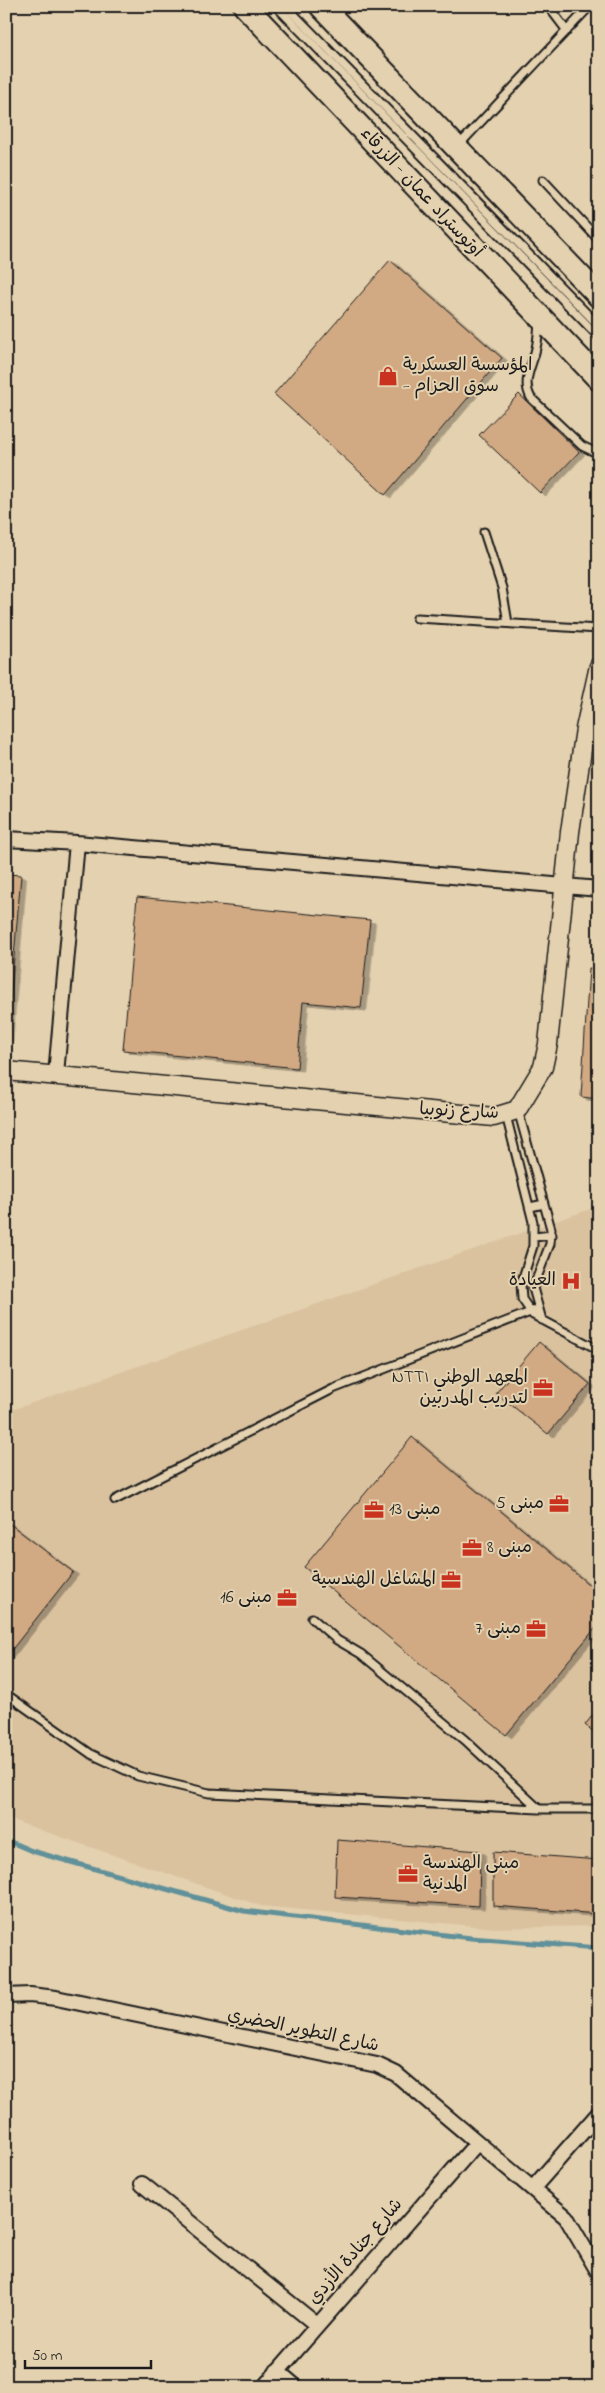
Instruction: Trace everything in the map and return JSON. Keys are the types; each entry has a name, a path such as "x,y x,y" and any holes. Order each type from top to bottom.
{"highway":[{"name":"أوتوستراد عمان - الزرقاء","path":"245,6 599,379"},
{"path":"321,6 599,296"}],"street":[{"name":"شارع زنوبيا","path":"6,1071 56,1074 494,1118 512,1112 542,1067 548,1044 564,887 585,728 599,666"},
{"path":"6,839 77,843 599,889"},
{"path":"56,1074 77,843"},
{"name":"شارع التطوير الحضري","path":"6,1996 30,1995 56,1998 372,2064 396,2074 566,2217 599,2273"},
{"path":"533,2188 599,2113"},
{"name":"شارع جنادة الأزدي","path":"264,2387 477,2143"},
{"path":"142,2184 317,2325"},
{"path":"278,2371 296,2387"}],"lane":[{"path":"276,6 599,338"},
{"path":"286,6 599,326"},
{"path":"548,6 567,30"},
{"path":"456,148 590,6"},
{"path":"543,180 599,240"},
{"path":"540,318 537,346 527,378 527,392 530,398 582,446 599,454"},
{"path":"484,532 502,588 508,623"},
{"path":"417,618 599,629"},
{"path":"512,1112 544,1204 552,1235 533,1288 542,1320"},
{"path":"512,1112 534,1237 520,1284 522,1299 530,1312 542,1320 599,1350"},
{"path":"530,1207 544,1204"},
{"path":"534,1237 552,1235"},
{"path":"115,1500 333,1389 538,1309"},
{"path":"312,1618 337,1640 361,1654 465,1740 539,1809"},
{"path":"6,1694 91,1754 138,1776 209,1793 539,1809 599,1808"}],"shaded area":[{"path":"599,1206 599,1926 495,1928 261,1906 6,1818 6,1412"}],"building":[{"name":"المؤسسة العسكرية - سوق الحزام","path":"390,260 502,358 385,495 274,394"},
{"path":"519,394 579,452 540,493 479,435"},
{"path":"6,874 21,875 7,1039 6,1039"},
{"path":"137,897 370,920 361,1008 303,1002 297,1068 123,1050"},
{"path":"589,968 599,969 599,1099 581,1097"},
{"name":"NTTI المعهد الوطني لتدريب المدربين","path":"539,1342 590,1384 548,1434 496,1393"},
{"name":"المشاغل الهندسية","path":"412,1437 599,1593 599,1624 506,1735 304,1567"},
{"path":"599,1450 599,1464 591,1458"},
{"path":"6,1521 73,1572 6,1657"},
{"path":"599,1707 599,1736 585,1725"},
{"name":"مبنى الهندسة المدنية","path":"337,1840 480,1851 479,1906 335,1897"},
{"path":"493,1852 599,1860 599,1914 493,1906"}],"waterway":[{"path":"6,1840 32,1851 244,1911 471,1938 599,1948"}],"place":[{"name":"المؤسسة العسكرية - سوق الحزام","path":"388,376"},
{"name":"العيادة","path":"571,1281"},
{"name":"NTTI المعهد الوطني لتدريب المدربين","path":"543,1388"},
{"name":"مبنى 5","path":"559,1504"},
{"name":"مبنى 13","path":"374,1510"},
{"name":"مبنى 8","path":"472,1548"},
{"name":"المشاغل الهندسية","path":"451,1580"},
{"name":"مبنى 16","path":"287,1598"},
{"name":"مبنى 7","path":"536,1629"},
{"name":"مبنى الهندسة المدنية","path":"408,1874"}]}
